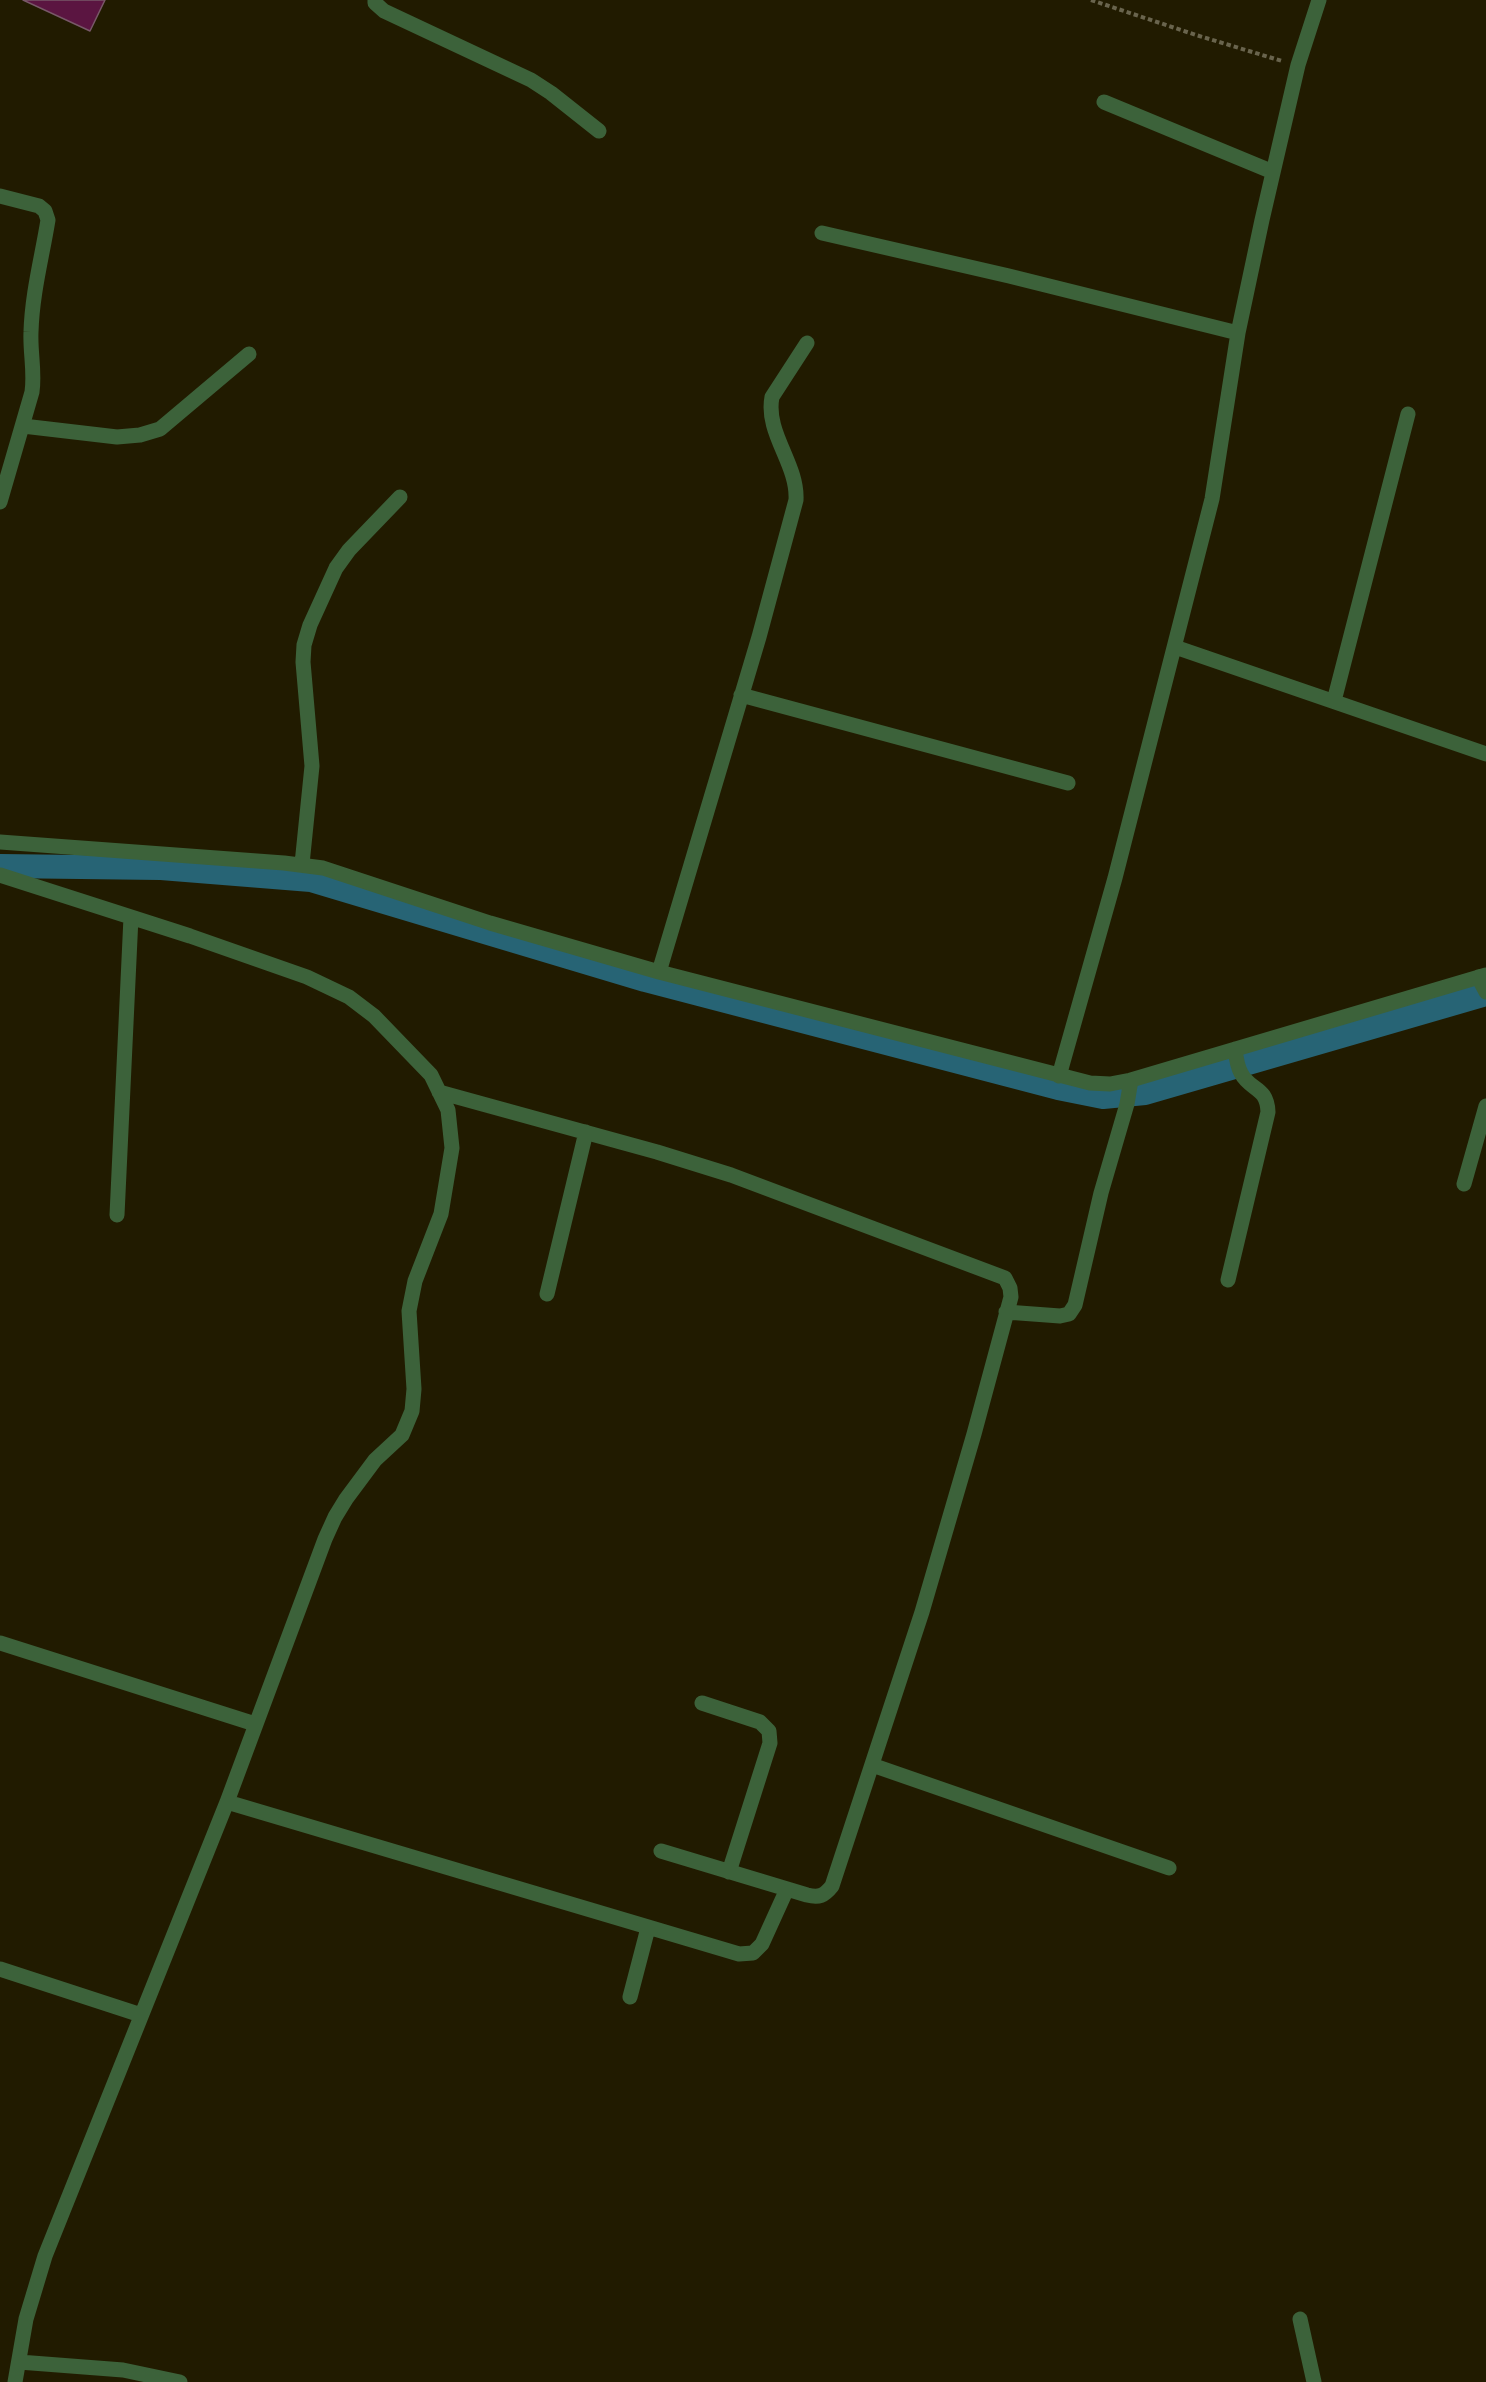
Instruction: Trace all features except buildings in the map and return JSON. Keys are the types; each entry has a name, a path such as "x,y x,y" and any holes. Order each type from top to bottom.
{"street":[{"path":"375,0 375,3 384,11 531,80 599,131"},
{"path":"1059,1076 1115,878 1212,499 1238,333 1298,65 1319,0"},
{"path":"1104,102 1273,172"},
{"path":"0,196 39,206 45,211 48,220 33,309 31,334 34,377 32,392 0,502"},
{"path":"822,233 1009,276 1238,333"},
{"path":"659,972 796,500 794,480 771,419 770,406 772,397 807,343"},
{"path":"23,426 117,437 140,435 160,429 249,354"},
{"path":"1334,701 1408,414"},
{"path":"302,864 312,766 303,662 304,645 310,625 336,568 349,550 400,497"},
{"path":"1175,647 1486,754"},
{"path":"741,695 1068,783"},
{"path":"0,842 323,867 490,923 659,972 1090,1083 1130,1084 1237,1060 1483,983"},
{"path":"0,875 307,977 348,997 374,1016 431,1076 448,1110 453,1148 441,1214 415,1281 409,1311 414,1389 412,1411 402,1435 375,1460 335,1517 227,1802 45,2256 26,2319 15,2382"},
{"path":"117,1215 131,917"},
{"path":"1228,1280 1268,1112 1268,1101 1263,1093 1244,1079 1237,1060"},
{"path":"1006,1312 1060,1316 1068,1314 1075,1305 1101,1193 1127,1104 1130,1084"},
{"path":"439,1092 731,1174 1005,1278 1010,1288 1011,1297 974,1434 922,1612 832,1886 825,1895 818,1897 661,1851"},
{"path":"1464,1184 1486,1106"},
{"path":"547,1294 586,1132"},
{"path":"0,1643 255,1724"},
{"path":"702,1703 760,1722 769,1731 770,1743 729,1872"},
{"path":"872,1765 1169,1868"},
{"path":"227,1802 739,1954 753,1953 762,1944 787,1889"},
{"path":"630,1997 648,1928"},
{"path":"0,1969 141,2015"},
{"path":"1300,2319 1314,2382"},
{"path":"19,2362 123,2370 180,2382"}],"path":[{"path":"1091,0 1196,35 1298,65"}],"waterway":[{"path":"0,866 161,868 311,880 645,980 1058,1088 1103,1097 1145,1093 1486,994"}]}
